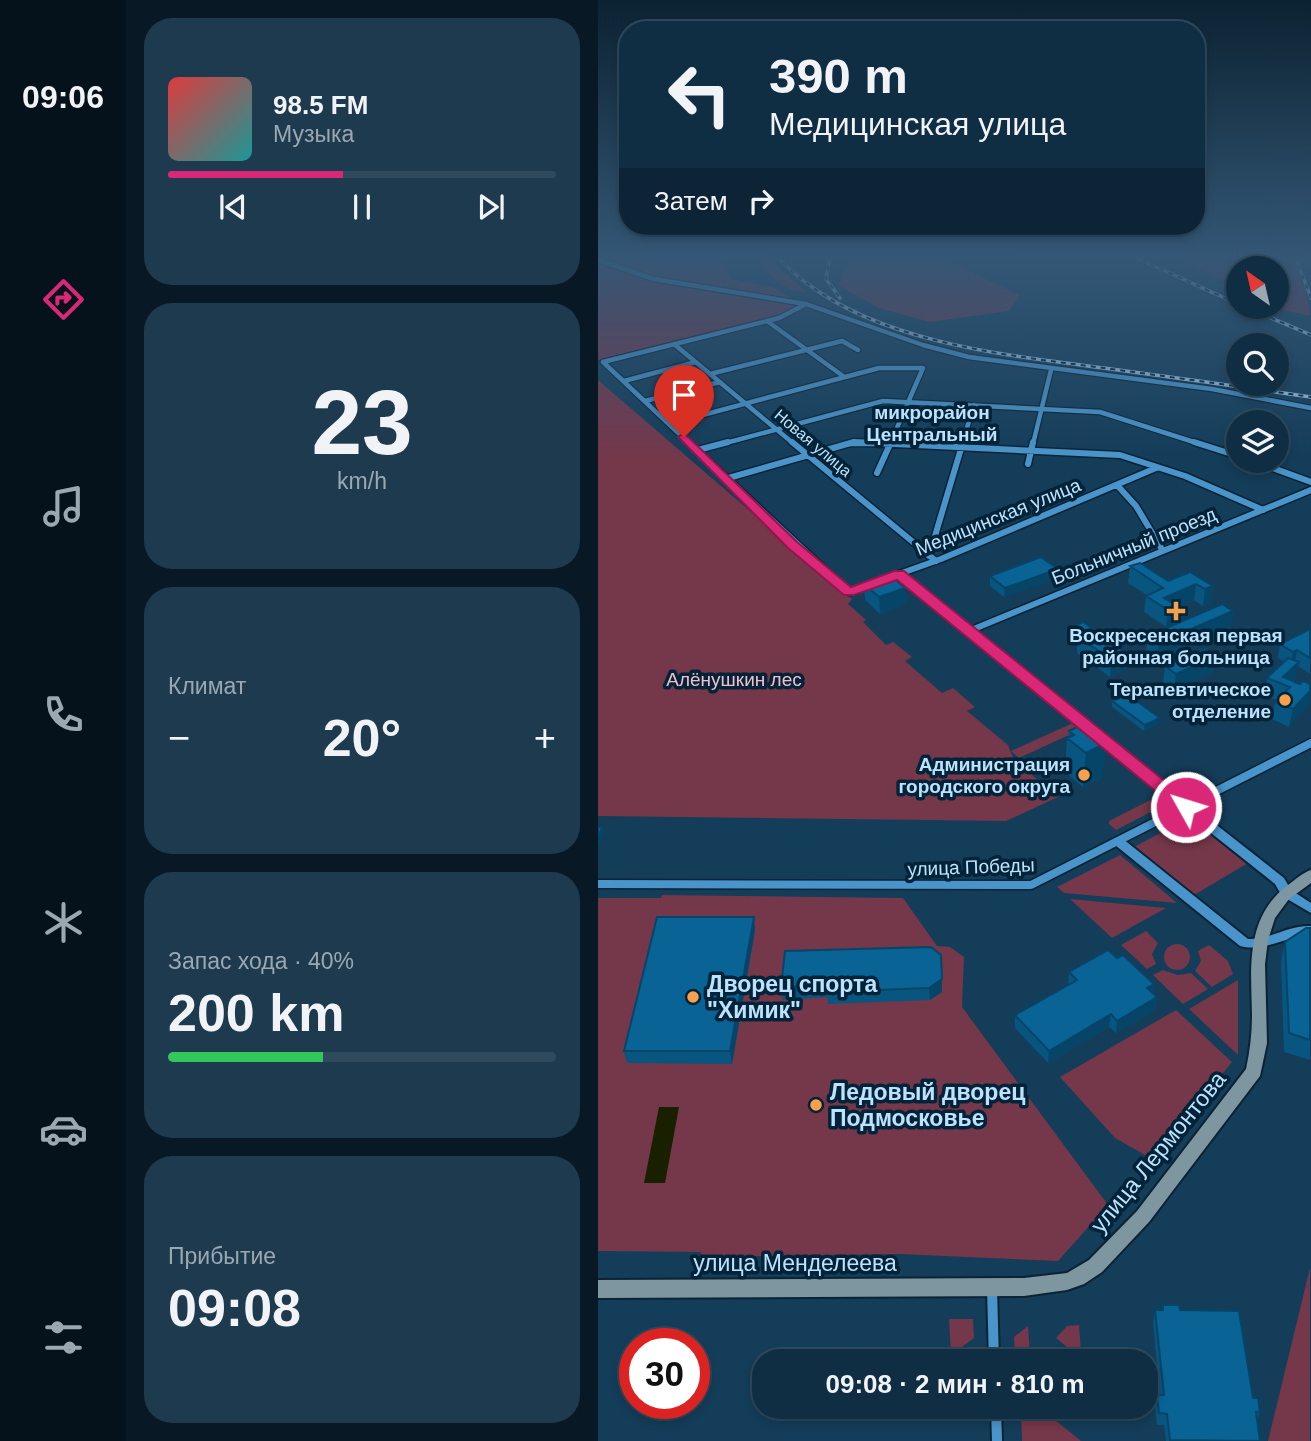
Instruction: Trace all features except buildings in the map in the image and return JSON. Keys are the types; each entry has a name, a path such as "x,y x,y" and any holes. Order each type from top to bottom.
{"main road":[{"path":"1286,892 1310,875"},
{"name":"улица Лермонтова","path":"992,1287 1049,1284 1086,1273 1131,1229 1254,1071 1259,1044 1257,945 1264,921 1286,892"},
{"name":"улица Менделеева","path":"598,1289 992,1287"}],"street":[{"path":"758,323 603,362 698,450 725,479 854,442 1120,455 1185,476 1263,510"},
{"path":"770,323 843,376"},
{"path":"862,323 939,350 1051,370 1225,391 1310,408"},
{"path":"710,374 842,341 858,350"},
{"name":"Новая улица","path":"674,344 936,561"},
{"path":"624,381 696,362"},
{"path":"669,424 879,368 923,368 877,473"},
{"path":"1028,464 1051,370"},
{"path":"645,401 720,382"},
{"path":"698,450 871,401 1100,412 1226,452"},
{"path":"929,556 974,405"},
{"name":"Медицинская улица","path":"725,479 793,545 849,592 936,561 1156,468"},
{"path":"1286,473 1310,482"},
{"path":"1117,485 1136,506 1163,551"},
{"name":"Больничный проезд","path":"969,631 1310,490"},
{"path":"899,574 1280,881 1286,892 1310,909"},
{"name":"улица Победы","path":"598,884 1031,885 1310,743"},
{"path":"1119,842 1245,943 1257,945 1285,932 1310,931"},
{"path":"992,1287 994,1349"},
{"path":"996,1419 997,1441"}],"green space":[{"path":"598,323 754,323 598,360"},
{"name":"Алёнушкин лес","path":"598,380 852,599 848,604 866,620 863,622 886,645 893,642 912,657 905,661 942,693 953,688 975,707 967,711 1008,745 1014,760 1058,797 1006,821 598,816"},
{"path":"1073,723 1086,733 1071,734 1019,758 1011,751"},
{"path":"1158,796 1172,801 1116,830 1109,824 1109,821"},
{"path":"1192,816 1248,863 1194,895 1134,847"},
{"path":"1120,855 1177,903 1064,893 1057,887"},
{"name":"Ледовый дворец Подмосковье","path":"662,895 903,898 937,946 950,947 964,957 962,1007 1108,1205 1058,1261 900,1254 702,1257 701,1252 598,1251 598,898 661,898"},
{"path":"1070,899 1166,908 1112,938"},
{"path":"1146,931 1158,943 1152,954 1156,964 1147,969 1121,945"},
{"path":"1177,944 1186,948 1190,957 1186,966 1177,970 1168,966 1164,957 1168,948"},
{"path":"1209,945 1228,961 1233,974 1212,987 1195,971 1201,961 1198,951"},
{"path":"1163,970 1178,975 1191,973 1208,989 1183,1004 1153,975"},
{"path":"1238,980 1238,1055 1189,1009"},
{"path":"1176,1010 1232,1062 1152,1159 1115,1138 1060,1077"},
{"path":"1310,1268 1310,1441 1268,1441"},
{"path":"949,1319 973,1319 974,1338 959,1349 951,1349"},
{"path":"1079,1325 1081,1349 1069,1349 1056,1338 1067,1326"},
{"path":"1028,1326 1030,1349 1014,1349 1014,1337"},
{"path":"1021,1419 1054,1419 1081,1441 1022,1441"}],"shaded area":[{"path":"659,1107 679,1107 665,1183 644,1183"}],"railway":[{"path":"883,323 954,344 1034,359 1311,397"},
{"path":"1283,323 1311,335"}],"place":[{"name":"Воскресенская первая районная больница","path":"1176,611"},
{"name":"Терапевтическое отделение","path":"1285,700"},
{"name":"Администрация городского округа","path":"1084,775"},
{"name":"Дворец спорта \"Химик\"","path":"693,997"},
{"name":"Ледовый дворец Подмосковье","path":"816,1105"}],"district":[{"name":"микрорайон Центральный","path":"932,423"}],"route":[{"path":"684,437 793,545 849,592 899,574 969,631 968,633 1186,807"}]}
